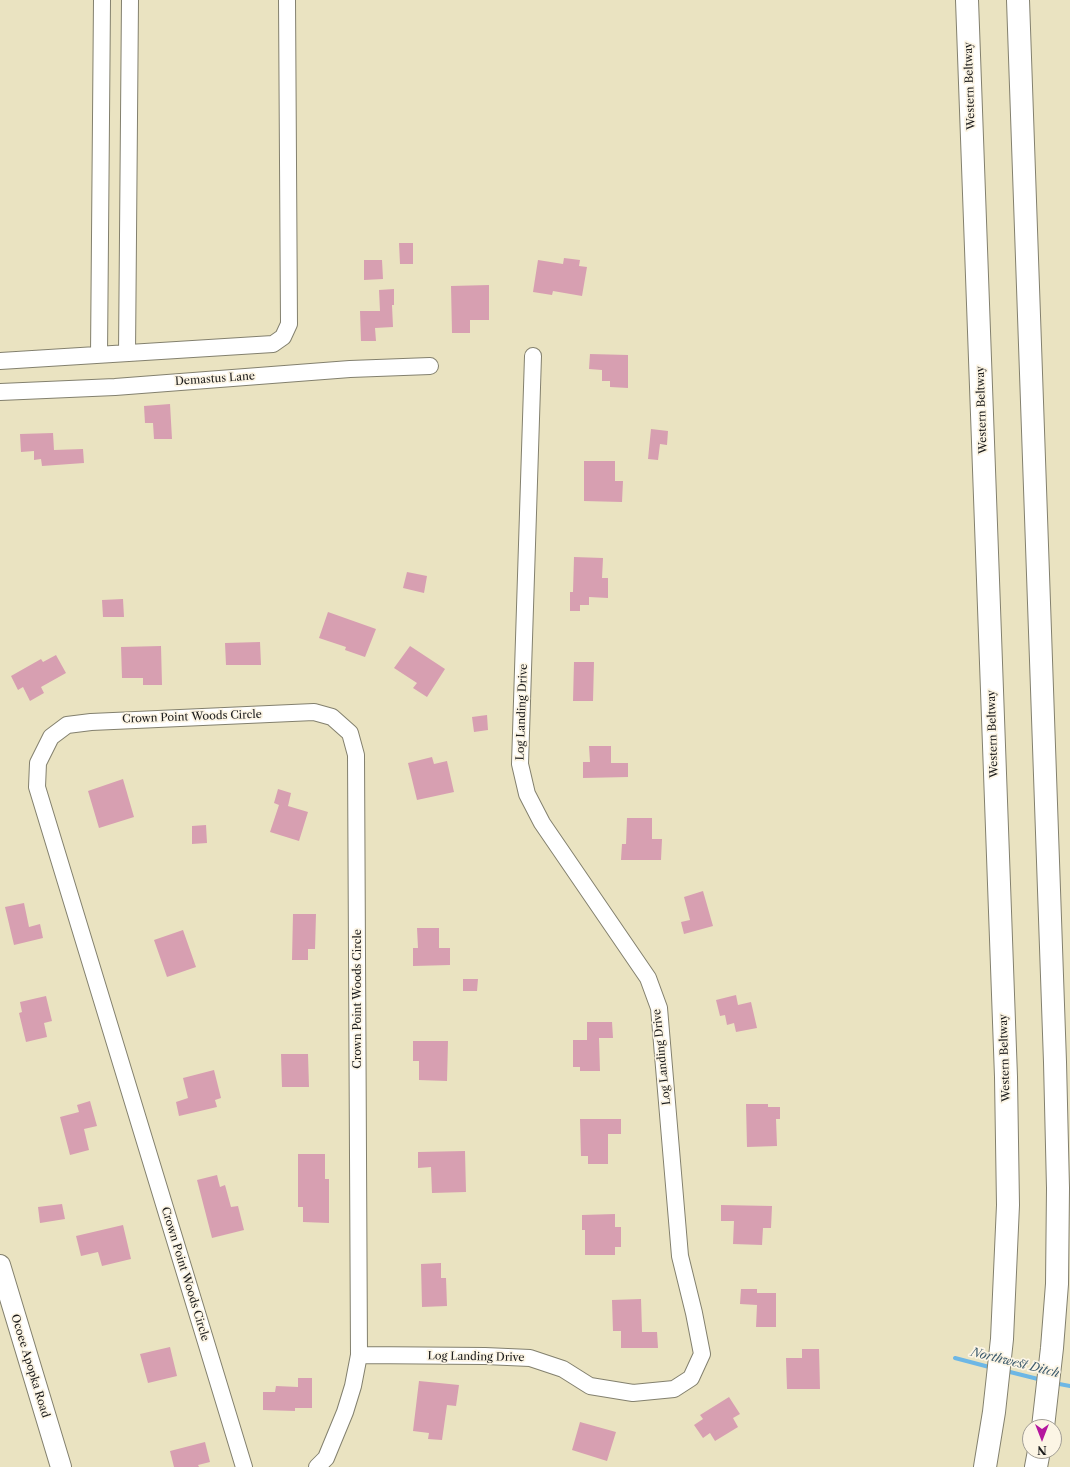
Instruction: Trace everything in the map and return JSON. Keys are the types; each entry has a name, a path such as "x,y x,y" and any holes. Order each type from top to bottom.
{"highway":[{"name":"Western Beltway","path":"967,0 1006,1077 1008,1205 1002,1339 994,1412 985,1467"},
{"path":"1018,0 1055,1062 1058,1196 1057,1284 1052,1348 1044,1419"}],"main road":[{"name":"Ocoee Apopka Road","path":"0,1266 61,1467"}],"street":[{"path":"99,355 102,0"},
{"path":"127,353 130,0"},
{"path":"0,361 273,344 283,337 289,324 287,0"},
{"name":"Log Landing Drive","path":"360,1355 485,1356 530,1358 563,1369 590,1386 633,1393 674,1389 691,1378 702,1354 680,1256 659,1008 648,978 542,823 527,794 520,764 533,356"},
{"name":"Demastus Lane","path":"0,392 115,387 350,368 430,366"},
{"name":"Crown Point Woods Circle","path":"244,1467 36,786 38,763 43,752 51,737 67,725 91,722 314,712 332,717 350,733 356,755 360,1355 345,1412 326,1458 317,1467"}],"building":[{"path":"399,243 413,243 413,264 400,264"},
{"path":"564,258 580,260 579,266 587,267 582,296 553,291 552,295 533,292 538,260 563,264"},
{"path":"364,260 382,260 383,279 364,280"},
{"path":"489,285 489,320 470,320 470,333 452,333 451,286"},
{"path":"394,289 394,305 392,305 393,327 375,328 376,341 361,341 360,311 380,311 379,290"},
{"path":"590,354 628,355 628,388 610,387 610,381 602,381 602,370 589,369"},
{"path":"170,404 172,439 154,439 153,423 145,423 144,406"},
{"path":"651,429 668,431 667,445 660,444 658,460 648,459"},
{"path":"53,433 54,450 83,449 84,463 42,466 41,459 34,460 34,451 21,452 20,434"},
{"path":"584,461 615,461 615,481 623,481 622,502 584,501"},
{"path":"574,557 603,558 602,578 608,578 608,598 589,597 589,605 580,605 580,611 570,611 570,592 573,592"},
{"path":"407,572 427,576 424,593 403,588"},
{"path":"123,599 124,617 103,617 102,600"},
{"path":"328,612 376,629 365,657 345,650 346,647 319,638"},
{"path":"260,642 261,665 226,665 225,643"},
{"path":"161,646 162,685 143,685 143,678 122,678 121,647"},
{"path":"410,646 445,669 427,697 413,688 417,683 394,668"},
{"path":"56,655 66,673 41,687 44,693 30,701 23,687 18,690 11,676 41,659 43,662"},
{"path":"574,662 594,662 593,701 573,701"},
{"path":"487,715 488,730 474,732 472,717"},
{"path":"589,746 611,746 611,763 628,763 628,777 583,778 583,762 590,762"},
{"path":"432,757 434,764 447,761 454,792 417,800 408,763"},
{"path":"123,779 134,817 99,828 88,791"},
{"path":"278,789 291,793 288,806 308,812 299,841 270,832 279,805 274,803"},
{"path":"627,818 652,818 652,839 662,839 661,860 621,860 622,844 626,844"},
{"path":"206,825 207,843 192,844 192,826"},
{"path":"703,891 713,926 684,934 681,922 690,920 684,897"},
{"path":"24,903 29,927 40,924 43,938 14,945 5,907"},
{"path":"293,914 316,914 315,949 308,949 308,960 292,960"},
{"path":"417,928 439,928 439,948 450,948 450,965 413,966 413,948 418,948"},
{"path":"183,930 196,967 167,977 154,940"},
{"path":"463,979 478,979 477,991 463,991"},
{"path":"736,995 738,1005 751,1002 757,1028 736,1032 734,1023 727,1025 725,1015 720,1016 716,1000"},
{"path":"46,996 52,1021 44,1023 47,1037 26,1042 19,1013 22,1012 20,1002"},
{"path":"587,1022 612,1022 613,1038 599,1038 600,1071 580,1071 580,1067 573,1067 573,1040 587,1040"},
{"path":"413,1041 448,1041 447,1081 419,1080 419,1061 413,1061"},
{"path":"281,1054 308,1054 309,1087 282,1087"},
{"path":"214,1070 221,1098 215,1100 217,1107 179,1116 176,1102 188,1098 183,1078"},
{"path":"90,1101 97,1126 84,1129 89,1150 70,1155 60,1117 79,1112 77,1105"},
{"path":"746,1104 768,1104 768,1107 780,1107 780,1119 776,1119 777,1146 747,1147"},
{"path":"580,1119 621,1119 621,1134 608,1134 608,1164 588,1164 588,1156 581,1156"},
{"path":"465,1151 466,1192 432,1193 431,1167 418,1168 418,1152"},
{"path":"298,1154 325,1154 325,1179 329,1179 329,1223 303,1222 303,1207 298,1207"},
{"path":"217,1175 220,1187 225,1185 231,1207 238,1206 244,1230 212,1238 197,1180"},
{"path":"62,1204 65,1219 40,1223 38,1207"},
{"path":"721,1205 772,1206 771,1228 763,1228 762,1245 733,1244 734,1221 721,1221"},
{"path":"615,1214 615,1227 621,1227 621,1247 615,1247 615,1255 585,1255 585,1230 582,1230 582,1215"},
{"path":"123,1225 131,1259 102,1266 98,1252 81,1256 76,1236"},
{"path":"441,1263 441,1278 446,1278 447,1306 422,1307 421,1264"},
{"path":"741,1289 757,1289 757,1293 776,1293 776,1327 756,1327 757,1305 740,1304"},
{"path":"641,1299 642,1332 657,1332 658,1348 621,1348 621,1331 613,1331 612,1300"},
{"path":"170,1347 177,1376 148,1383 140,1354"},
{"path":"802,1349 819,1349 820,1389 787,1389 786,1358 802,1358"},
{"path":"298,1378 312,1378 312,1408 295,1408 295,1411 263,1410 263,1392 275,1392 276,1386 298,1387"},
{"path":"419,1381 459,1385 456,1406 447,1405 442,1440 428,1439 429,1433 413,1431"},
{"path":"729,1397 740,1414 733,1418 738,1427 715,1441 710,1433 703,1438 694,1425 703,1419 700,1415"},
{"path":"580,1422 616,1432 607,1461 572,1450"},
{"path":"205,1442 210,1462 198,1465 199,1467 174,1467 170,1451"}],"waterway":[{"name":"Northwest Ditch","path":"955,1358 993,1368"},
{"name":"Northwest Ditch","path":"1006,1371 1042,1380"},
{"name":"Northwest Ditch","path":"1054,1383 1070,1386"}]}
